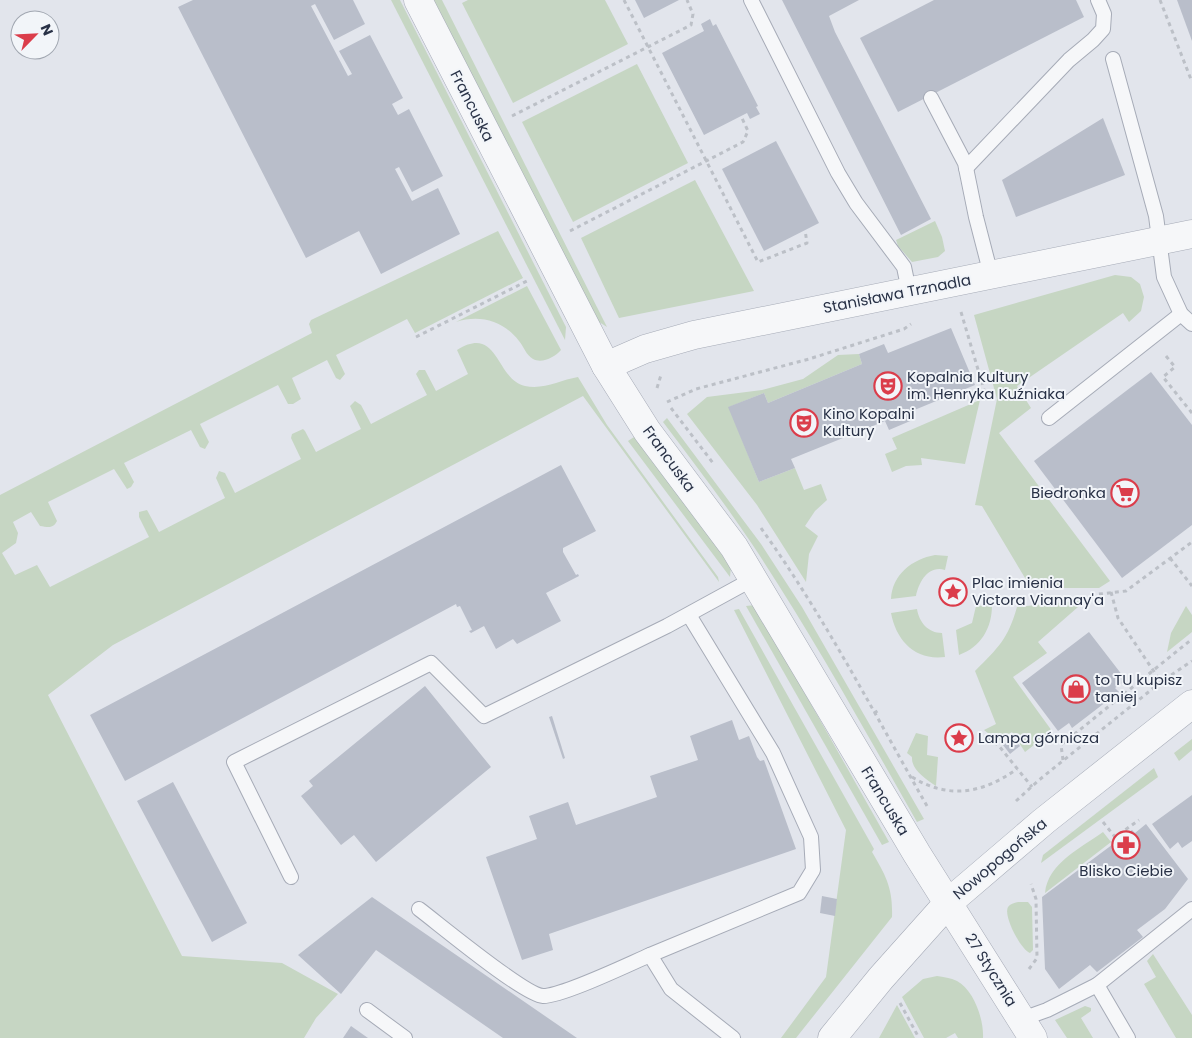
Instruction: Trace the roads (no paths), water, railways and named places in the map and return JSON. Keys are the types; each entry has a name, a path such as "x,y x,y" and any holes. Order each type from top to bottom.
{"street":[{"name":"Francuska","path":"418,0 606,366 647,431 734,547 948,903"},
{"name":"Stanisława Trznadla","path":"606,366 645,349 694,335 1192,234"},
{"name":"Nowopogońska","path":"832,1038 881,978 948,903 1044,821 1192,704"},
{"name":"27 Stycznia","path":"948,903 1027,1029"}],"lane":[{"path":"751,0 838,173 856,203 904,267 909,291"},
{"path":"966,168 1069,60 1103,29 1104,14 1098,0"},
{"path":"1113,59 1161,240 1164,277 1181,314 1192,324"},
{"path":"931,98 966,168 991,275"},
{"path":"1048,418 1181,314"},
{"path":"291,877 234,762 431,663 484,716 688,615 753,579"},
{"path":"419,909 517,984 543,996 566,990 799,894 814,870 811,837 773,753 688,615"},
{"path":"1027,1029 1047,1010 1097,985 1192,909"},
{"path":"650,956 671,989 733,1038"},
{"path":"1097,985 1128,1038"},
{"path":"367,1010 405,1038"}],"place":[{"name":"Kopalnia Kultury im. Henryka Kuźniaka","path":"888,386"},
{"name":"Kino Kopalni Kultury","path":"804,423"},
{"name":"Biedronka","path":"1125,493"},
{"name":"Plac imienia Victora Viannay'a","path":"953,592"},
{"name":"to TU kupisz taniej","path":"1076,689"},
{"name":"Lampa górnicza","path":"959,738"},
{"name":"Blisko Ciebie","path":"1126,845"}]}
